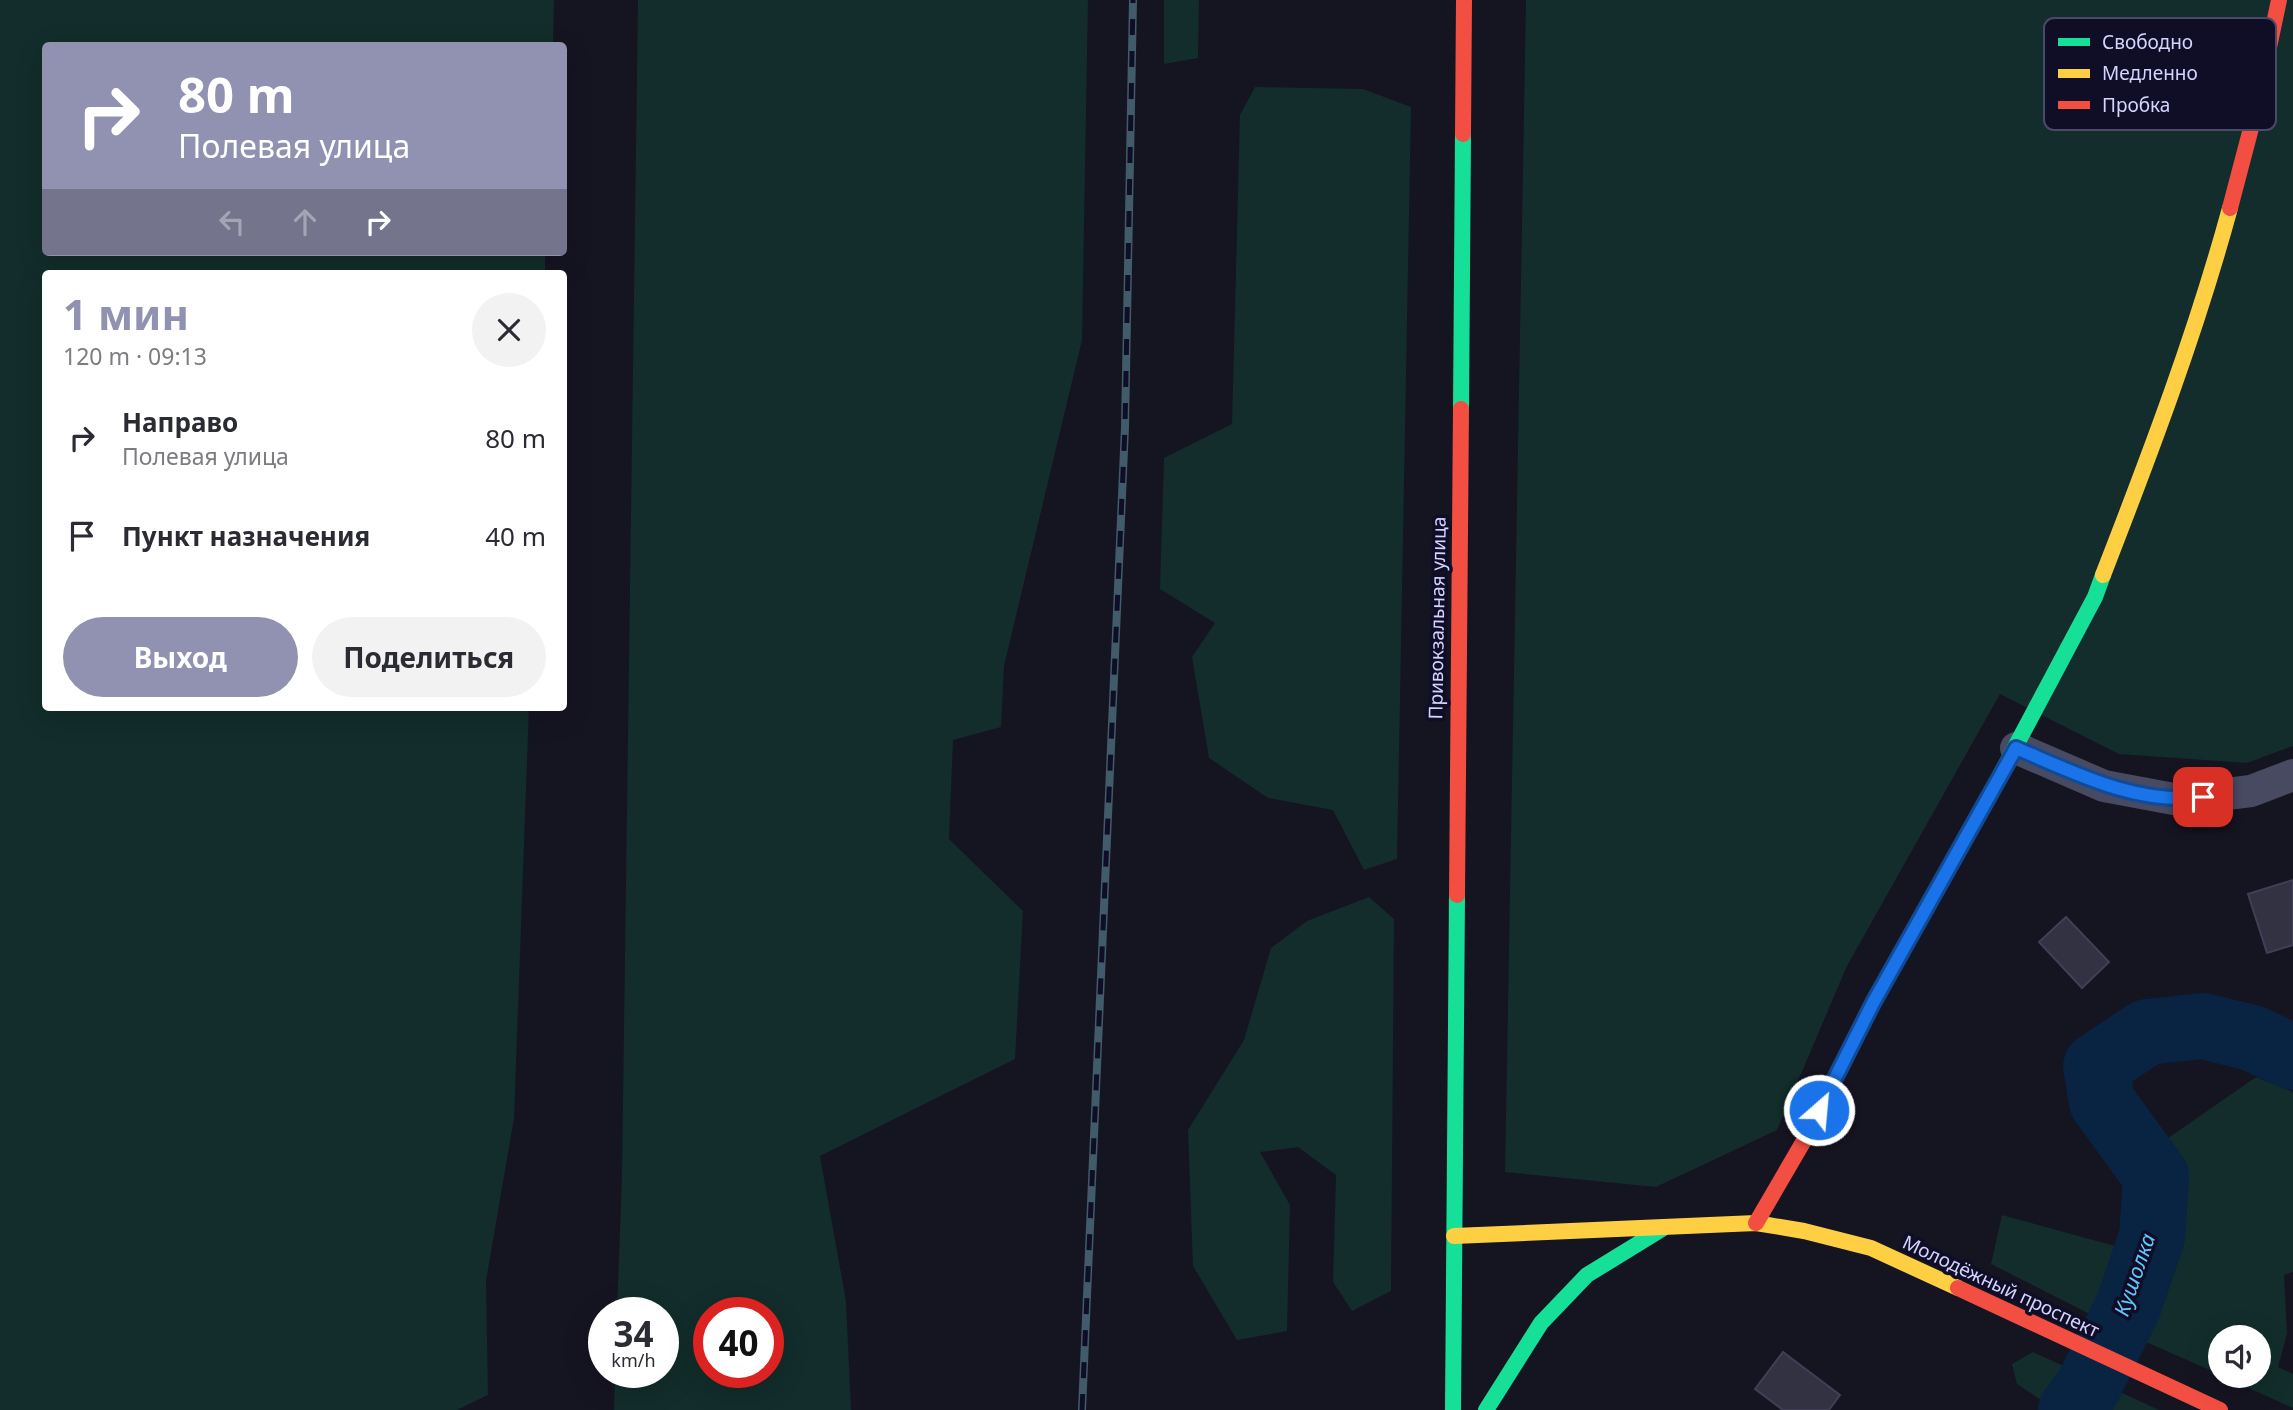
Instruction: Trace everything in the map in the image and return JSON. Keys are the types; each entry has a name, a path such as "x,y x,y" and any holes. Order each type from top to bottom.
{"street":[{"name":"Привокзальная улица","path":"1453,1410 1464,0"},
{"path":"2275,18 2279,0"},
{"path":"1756,1223 1809,1132 1873,1003 2016,748 2095,597 2155,441 2213,269 2250,130"},
{"path":"2016,748 2104,786 2179,800 2251,791 2293,775"},
{"name":"Молодёжный проспект","path":"1454,1236 1756,1223 1804,1231 1871,1248 2220,1410"},
{"path":"1486,1410 1541,1323 1587,1275 1666,1227"}],"green space":[{"path":"0,0 554,0 553,42 42,42 42,256 545,256 545,270 42,270 42,711 529,711 514,1118 486,1281 488,1395 457,1410 0,1410"},
{"path":"638,0 1088,0 1082,340 1004,666 1001,727 953,740 949,839 1023,911 1015,1059 820,1156 846,1301 851,1410 614,1410 615,1388 679,1388 679,1297 618,1297 622,1175"},
{"path":"1164,0 1199,0 1198,58 1164,64"},
{"path":"1526,0 2293,0 2293,746 2247,763 2119,754 2000,694 1847,966 1777,1130 1656,1187 1505,1172"},
{"path":"1255,87 1363,89 1411,107 1397,859 1364,870 1333,810 1268,798 1209,758 1192,657 1215,623 1160,589 1164,458 1232,424 1240,115"},
{"path":"1369,897 1394,919 1391,1291 1352,1311 1333,1282 1336,1175 1298,1147 1260,1152 1290,1205 1287,1331 1237,1340 1193,1266 1188,1130 1244,1040 1271,948 1307,921"},
{"path":"2256,1077 2293,1092 2293,1272 2284,1275 2287,1334 2278,1367 2293,1374 2293,1408 2249,1388 2271,1388 2271,1325 2208,1325 2208,1369 2137,1338 1991,1264 2002,1215 2166,1260 2161,1143"},
{"path":"2033,1352 2159,1410 2038,1410 2044,1402 2017,1384 2012,1364"}],"building":[{"path":"2293,880 2293,945 2267,953 2248,894"},
{"path":"2066,917 2109,962 2082,988 2039,942"},
{"path":"1783,1352 1840,1395 1829,1410 1783,1410 1755,1389"}],"waterway":[{"name":"Кушолка","path":"2071,1410 2088,1387 2128,1307 2152,1237 2156,1176 2102,1102 2096,1066 2147,1032 2203,1026 2252,1038 2293,1057"}],"railway":[{"path":"1082,1410 1125,427 1133,0"}],"traffic: fast":[{"path":"1461,409 1463,134"},
{"path":"1979,815 2095,597 2103,575"},
{"path":"1453,1410 1457,895"},
{"path":"1486,1410 1541,1323 1587,1275 1662,1229"}],"traffic: slow":[{"path":"2103,575 2187,347 2230,208"},
{"path":"1454,1236 1756,1223 1804,1231 1871,1248 1958,1288"}],"traffic: jam":[{"path":"1463,134 1464,0"},
{"path":"2275,18 2279,0"},
{"path":"2230,208 2251,130"},
{"path":"1457,895 1461,409"},
{"path":"1756,1223 1809,1132 1873,1003 1979,815"},
{"path":"1958,1288 2220,1410"}],"route":[{"path":"1819,1110 1873,1003 2016,748 2104,786 2179,800 2203,797"}]}
